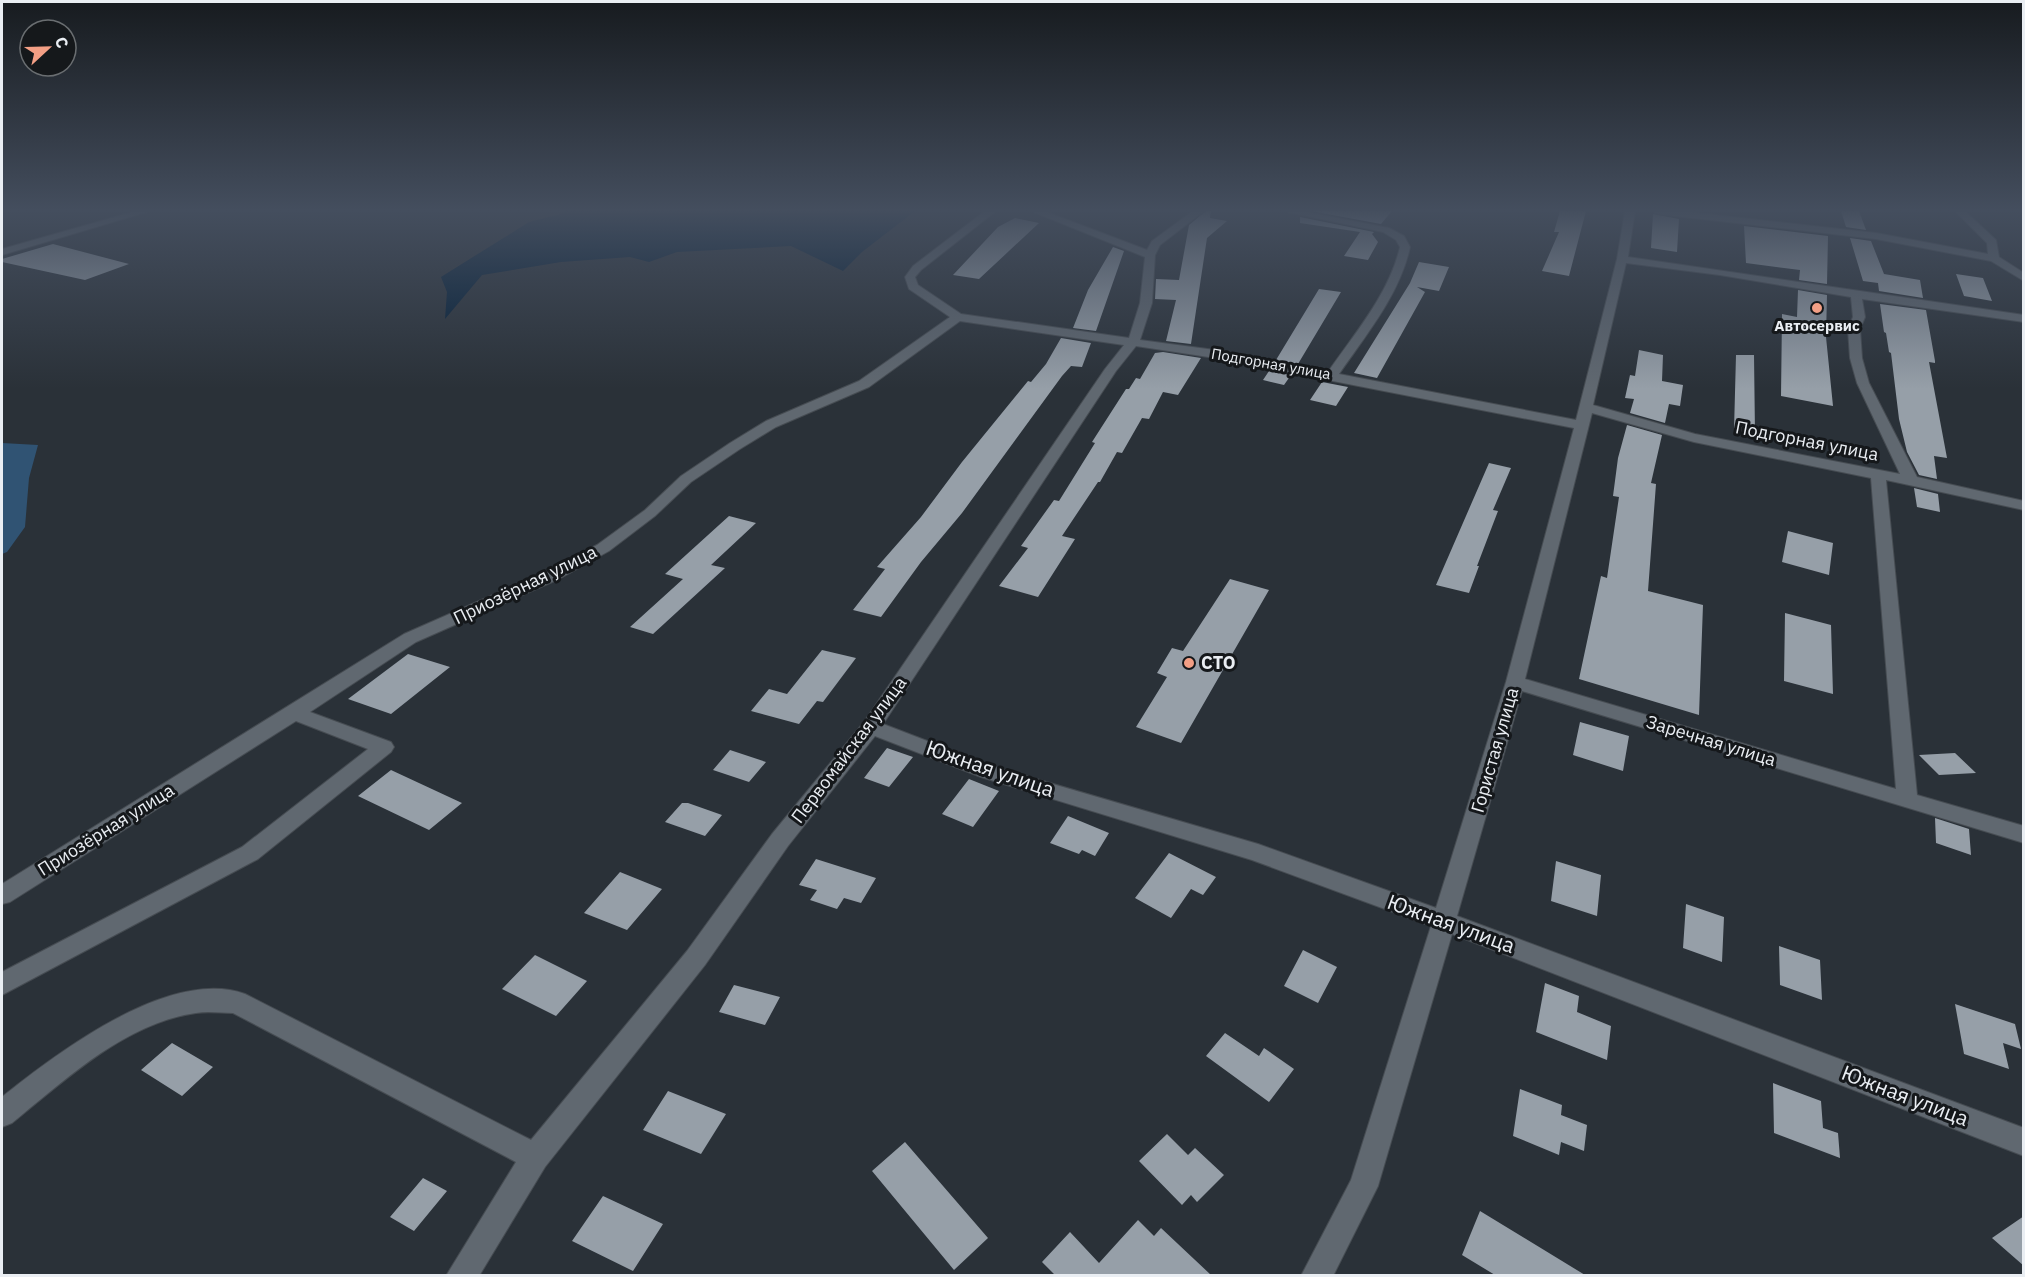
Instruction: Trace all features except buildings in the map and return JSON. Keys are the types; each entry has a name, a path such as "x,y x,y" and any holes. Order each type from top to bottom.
{"street":[{"path":"915,271 910,277 913,287 958,317"},
{"name":"Первомайская улица","path":"461,1275 536,1157 696,958 780,840 871,727 1111,369 1133,342 1146,303 1148,271"},
{"path":"1332,375 1363,331 1399,271"},
{"name":"Гористая улица","path":"1316,1275 1364,1186 1444,921 1515,682 1619,271"},
{"path":"1709,271 1856,295 2024,319"},
{"path":"1856,295 1860,311 1859,323 1854,328 1856,358 1863,383 1911,481"},
{"name":"Подгорная улица","path":"958,317 1215,354 1634,423 1755,451 1911,481 2024,506"},
{"name":"Приозёрная улица","path":"2,895 410,638 553,575 603,548 650,513 686,479 735,446 771,424 864,384 958,317"},
{"path":"1878,475 1907,799"},
{"name":"Заречная улица","path":"1515,682 2024,835"},
{"path":"2,984 250,853 384,747 294,713"},
{"name":"Южная улица","path":"871,727 988,772 1258,853 1444,921 2024,1142"},
{"path":"2,1114 62,1065 107,1035 146,1018 195,1002 236,1002 536,1157"}],"shaded area":[{"path":"451,271 509,271 482,275 445,319 447,292 441,277"},
{"path":"2,443 38,445 29,478 25,527 7,552 2,554"}],"place":[{"name":"Автосервис","path":"1817,308"},
{"name":"СТО","path":"1189,663"}]}
